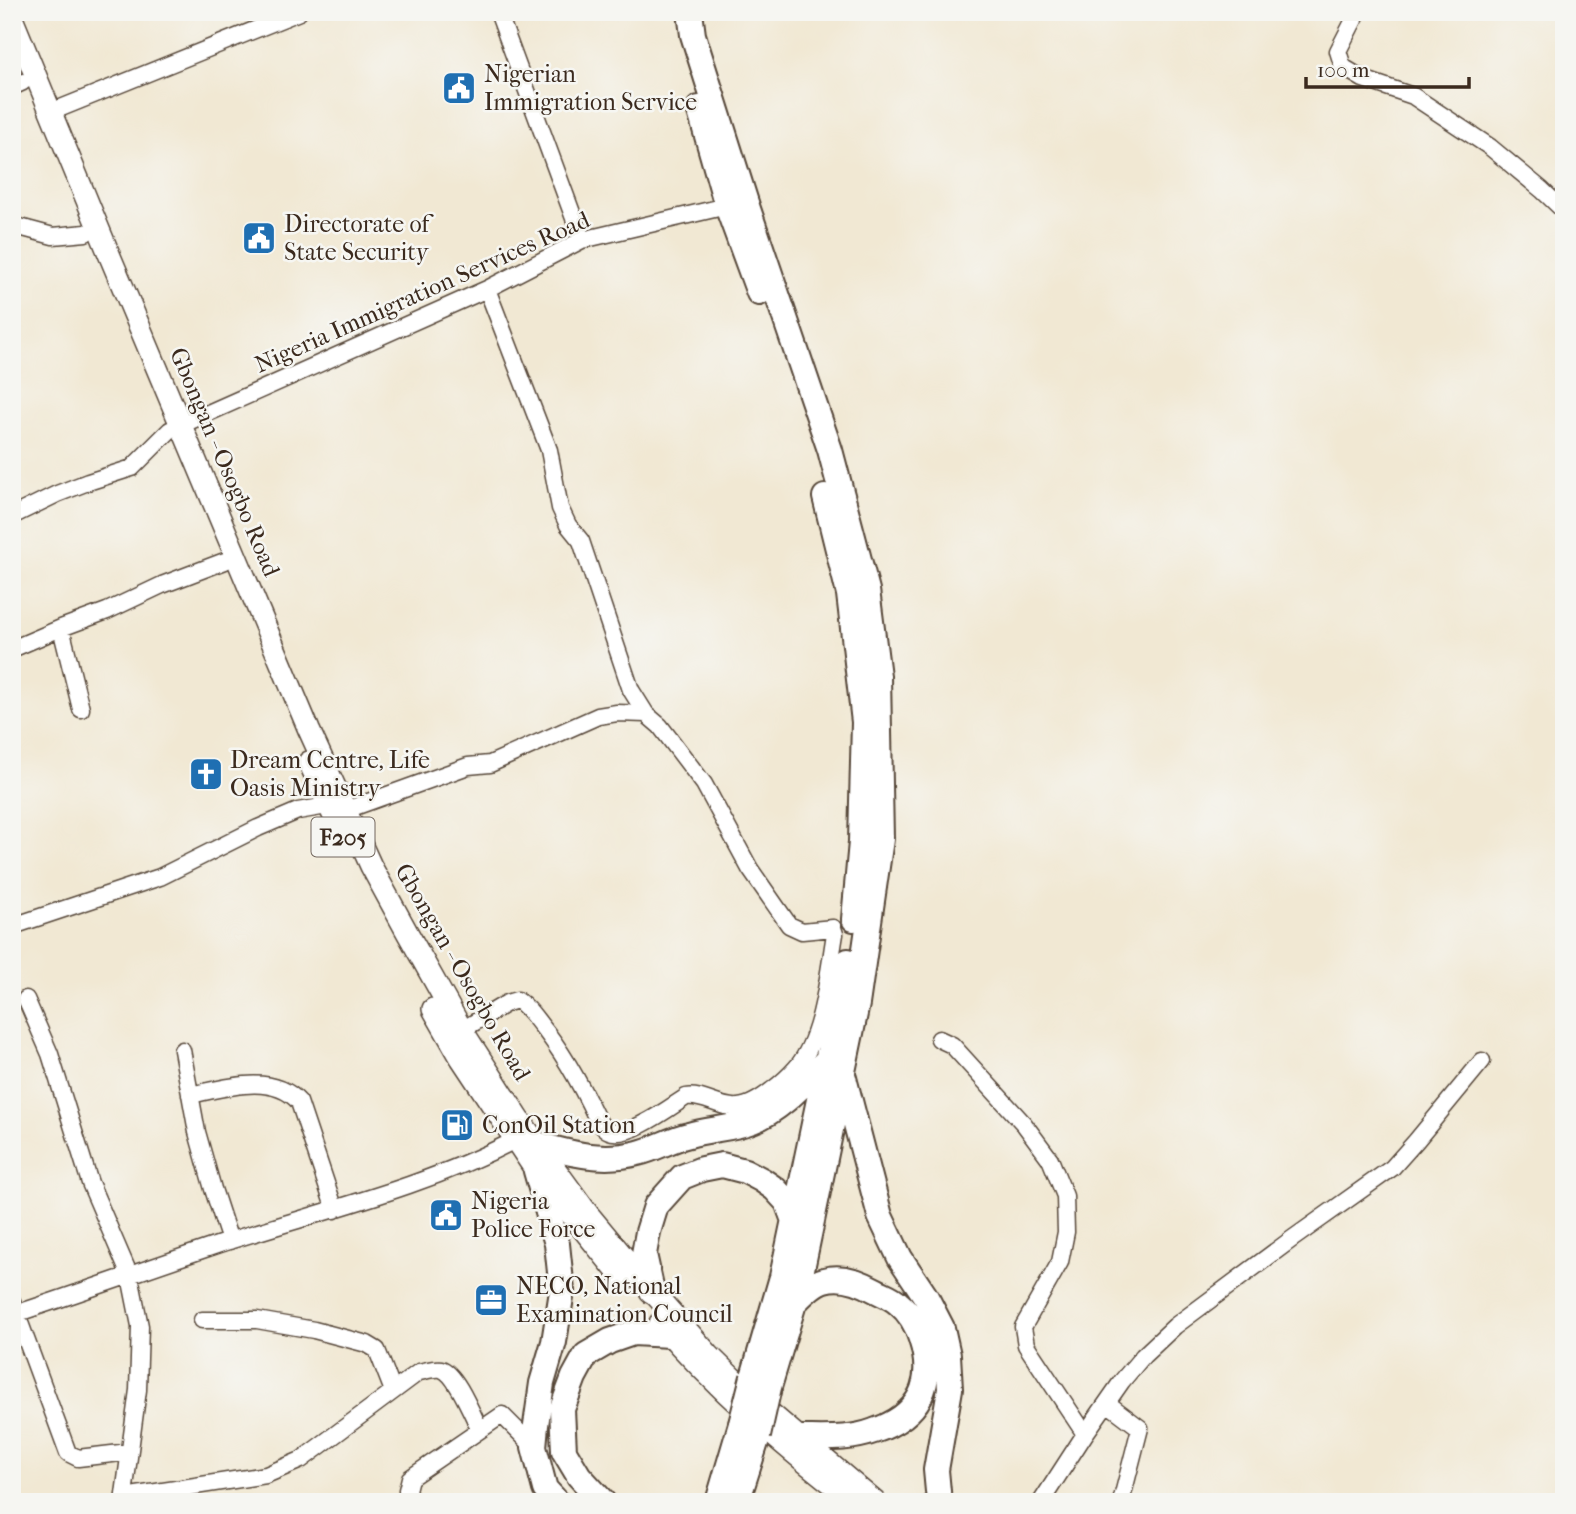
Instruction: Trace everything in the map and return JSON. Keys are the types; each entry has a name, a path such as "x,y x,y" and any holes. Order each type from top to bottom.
{"highway":[{"path":"675,12 727,206 816,460 849,594 864,722 861,842 852,943 835,1066 794,1303 761,1382"},
{"path":"690,12 693,35 748,209 830,450 867,590 877,676 881,839 857,1004 835,1066 794,1221 749,1430 722,1500"},
{"path":"526,1142 584,1156 619,1157 640,1153 688,1135 754,1121 835,1066"},
{"path":"835,1066 880,1216 900,1258 926,1297 942,1328 948,1355 950,1389 936,1470 939,1502"},
{"path":"652,1291 644,1254 648,1232 656,1206 682,1177 722,1165 745,1171 775,1189 786,1202 794,1221"},
{"path":"536,1171 557,1244 562,1291 554,1342 542,1383 534,1447 545,1489 557,1502"},
{"path":"794,1303 821,1280 840,1278 863,1283 898,1302 912,1318 926,1354 927,1374 925,1387 901,1419 873,1432 842,1438 800,1438"},
{"path":"603,1502 579,1476 564,1451 562,1409 574,1377 586,1355 610,1341 633,1333 670,1335"}],"main road":[{"name":"Gbongan - Osogbo Road","path":"12,18 109,254 264,657 337,808 389,929 461,1058 526,1142 709,1355 756,1401 875,1502"},
{"name":"Gbongan - Osogbo Road","path":"12,57 18,85 176,427 310,730 337,808 462,1030 519,1119 536,1171 670,1335 711,1378 750,1415 854,1502"}],"street":[{"path":"51,112 299,12"},
{"path":"498,12 582,240"},
{"path":"1358,12 1338,51 1343,67 1363,79 1413,96 1490,147 1564,211"},
{"name":"Nigeria Immigration Services Road","path":"176,427 487,289 582,240 727,206"},
{"path":"13,226 53,236 86,233"},
{"path":"462,1030 508,1003 517,1000 525,1005 570,1066 597,1119 610,1132 620,1133 637,1127 686,1097 694,1096 726,1106 739,1107 760,1100 798,1067 815,1036 835,934 833,928 802,931 789,925 750,869 704,784 660,726 646,714 631,690 581,541 560,509 549,450 487,289"},
{"path":"12,516 68,490 132,468 176,427"},
{"path":"12,649 225,561"},
{"path":"61,628 81,709"},
{"path":"617,713 631,690"},
{"path":"12,923 19,924 160,877 298,811 337,808 468,766 490,764 598,716 617,713 646,714"},
{"path":"26,999 50,1054 90,1183 130,1276 140,1326 138,1390 123,1499 266,1475 284,1468 301,1460 419,1372 434,1369 449,1373 480,1430"},
{"path":"939,1039 952,1045 1024,1124 1050,1159 1065,1196 1066,1232 1060,1262 1023,1327 1026,1345 1084,1434"},
{"path":"182,1051 197,1132 230,1241"},
{"path":"1041,1502 1084,1434 1143,1356 1175,1326 1292,1238 1392,1168 1482,1060"},
{"path":"190,1095 239,1085 280,1087 293,1094 299,1102 335,1210"},
{"path":"129,1452 78,1458 68,1453 14,1310 130,1276 230,1241 363,1201 526,1142"},
{"path":"202,1320 257,1320 314,1330 367,1344 377,1350 393,1391"},
{"path":"1107,1403 1139,1428 1121,1502"},
{"path":"412,1502 407,1489 410,1478 502,1415 534,1447"}],"place":[{"name":"Nigerian Immigration Service","path":"459,88"},
{"name":"Directorate of State Security","path":"259,238"},
{"name":"Dream Centre, Life Oasis Ministry","path":"206,774"},
{"name":"ConOil Station","path":"457,1125"},
{"name":"Nigeria Police Force","path":"446,1215"},
{"name":"NECO, National Examination Council","path":"491,1300"}]}
